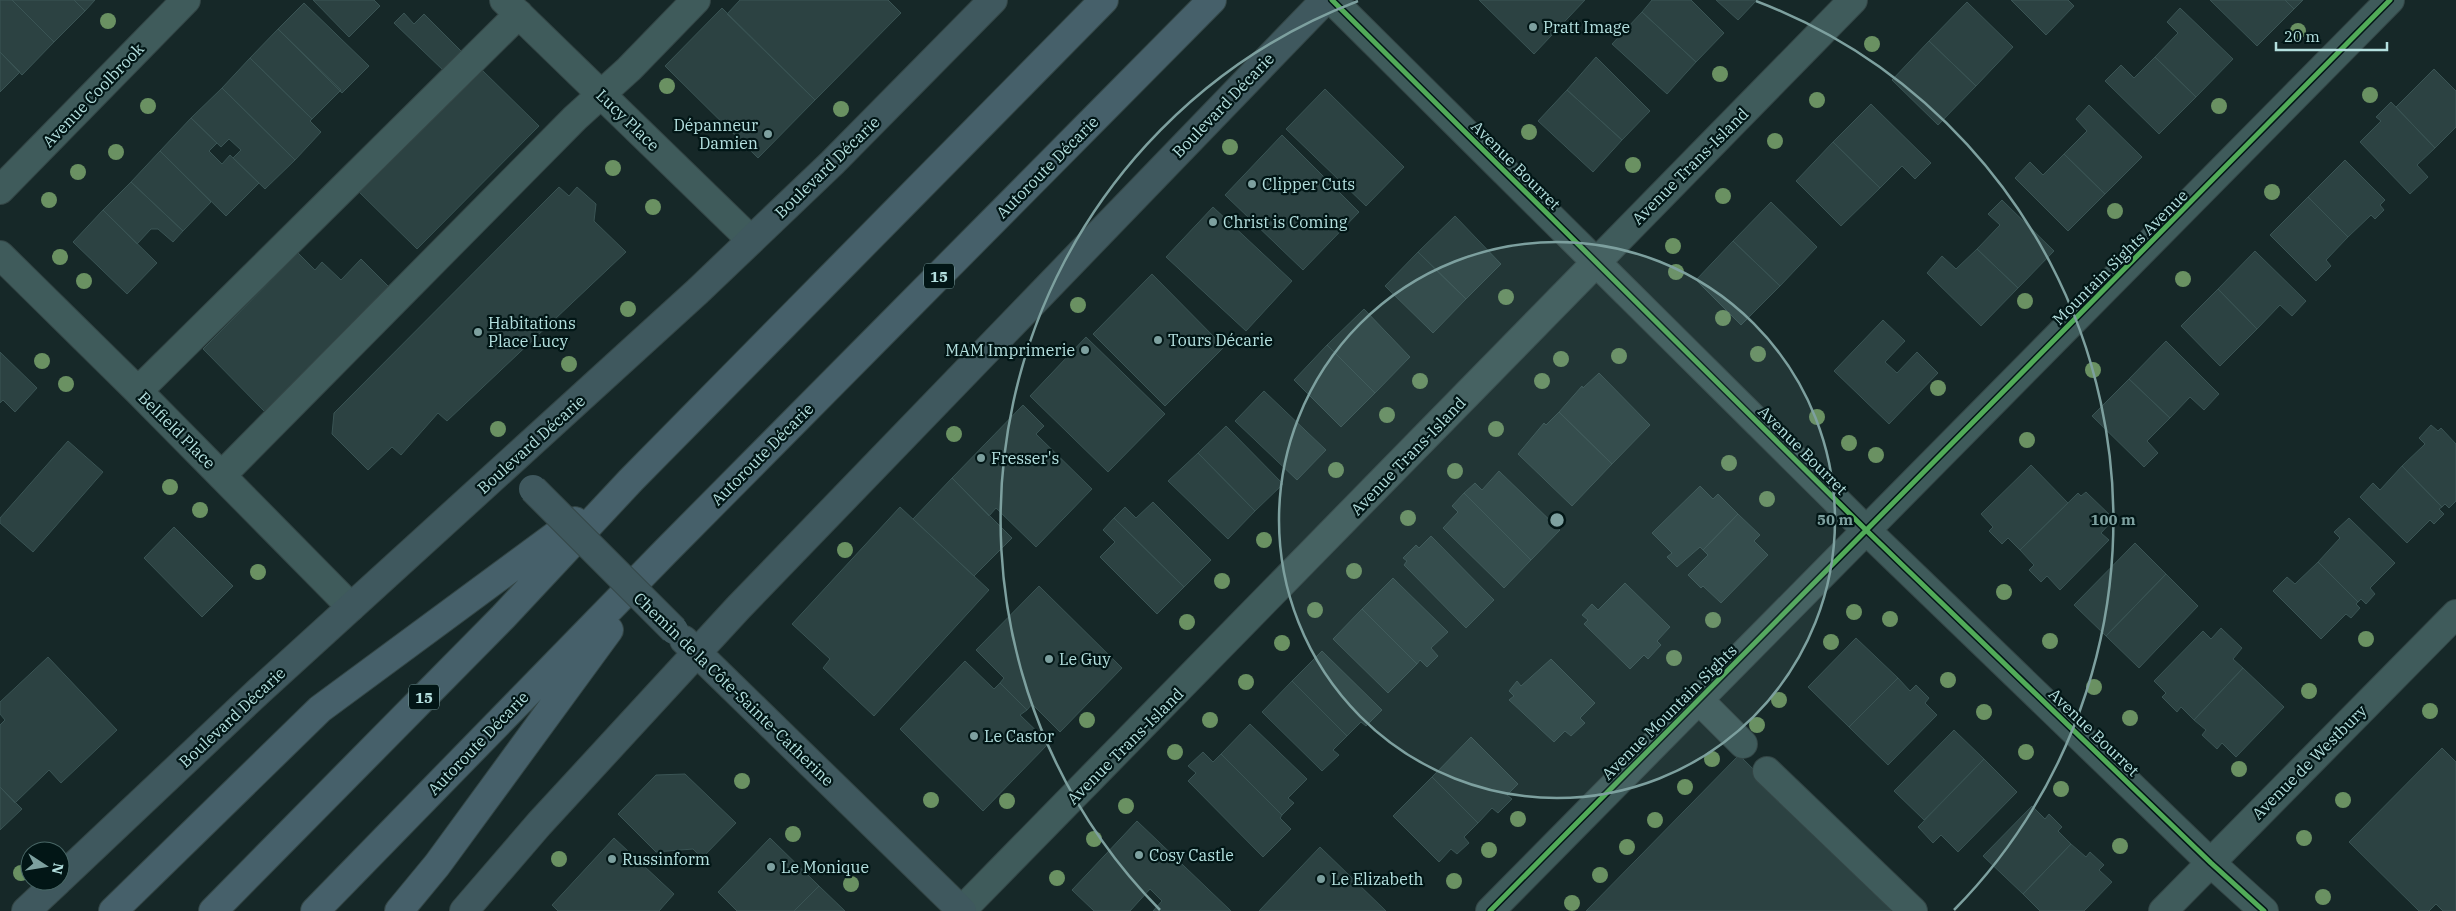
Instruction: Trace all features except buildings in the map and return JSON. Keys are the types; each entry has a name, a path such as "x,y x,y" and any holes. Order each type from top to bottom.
{"highway":[{"name":"15","path":"213,911 503,617 631,480 1104,0"},
{"name":"Autoroute Décarie","path":"315,911 666,551 1212,0"},
{"path":"113,911 320,709 631,480"},
{"path":"399,911 437,865 666,551"}],"main road":[{"name":"Boulevard Décarie","path":"70,870 351,607 752,240 832,163 993,0"},
{"name":"Boulevard Décarie","path":"464,911 539,824 696,653 1325,0"},
{"name":"Chemin de la Côte-Sainte-Catherine","path":"509,464 696,653 961,911"},
{"name":"Boulevard Décarie","path":"26,911 47,891"}],"street":[{"name":"Avenue Coolbrook","path":"0,190 186,0"},
{"path":"222,475 696,0"},
{"name":"Avenue Bourret","path":"1332,0 1866,530 2211,863 2264,911"},
{"name":"Avenue Trans-Island","path":"961,911 1180,690 1853,0"},
{"name":"Mountain Sights Avenue","path":"1866,530 2390,0"},
{"path":"138,391 512,7"},
{"name":"Lucy Place","path":"512,7 752,240"},
{"name":"Belfield Place","path":"0,255 222,475 351,607"},
{"name":"Avenue Mountain Sights","path":"1490,911 1866,530"},
{"name":"Avenue de Westbury","path":"2163,911 2456,614"},
{"path":"1699,700 1743,744"},
{"path":"1767,771 1913,911"}],"cycle path":[{"path":"1332,0 1866,530 2211,863 2264,911"},
{"path":"1490,911 2390,0"}],"place":[{"name":"Pratt Image","path":"1533,27"},
{"name":"Dépanneur Damien","path":"768,134"},
{"name":"Clipper Cuts","path":"1252,184"},
{"name":"Christ is Coming","path":"1213,222"},
{"name":"Habitations Place Lucy","path":"478,332"},
{"name":"Tours Décarie","path":"1158,340"},
{"name":"MAM Imprimerie","path":"1085,350"},
{"name":"Fresser's","path":"981,458"},
{"name":"Le Guy","path":"1049,659"},
{"name":"Le Castor","path":"974,736"},
{"name":"Cosy Castle","path":"1139,855"},
{"name":"Russinform","path":"612,859"},
{"name":"Le Monique","path":"771,867"},
{"name":"Le Elizabeth","path":"1321,879"}]}
